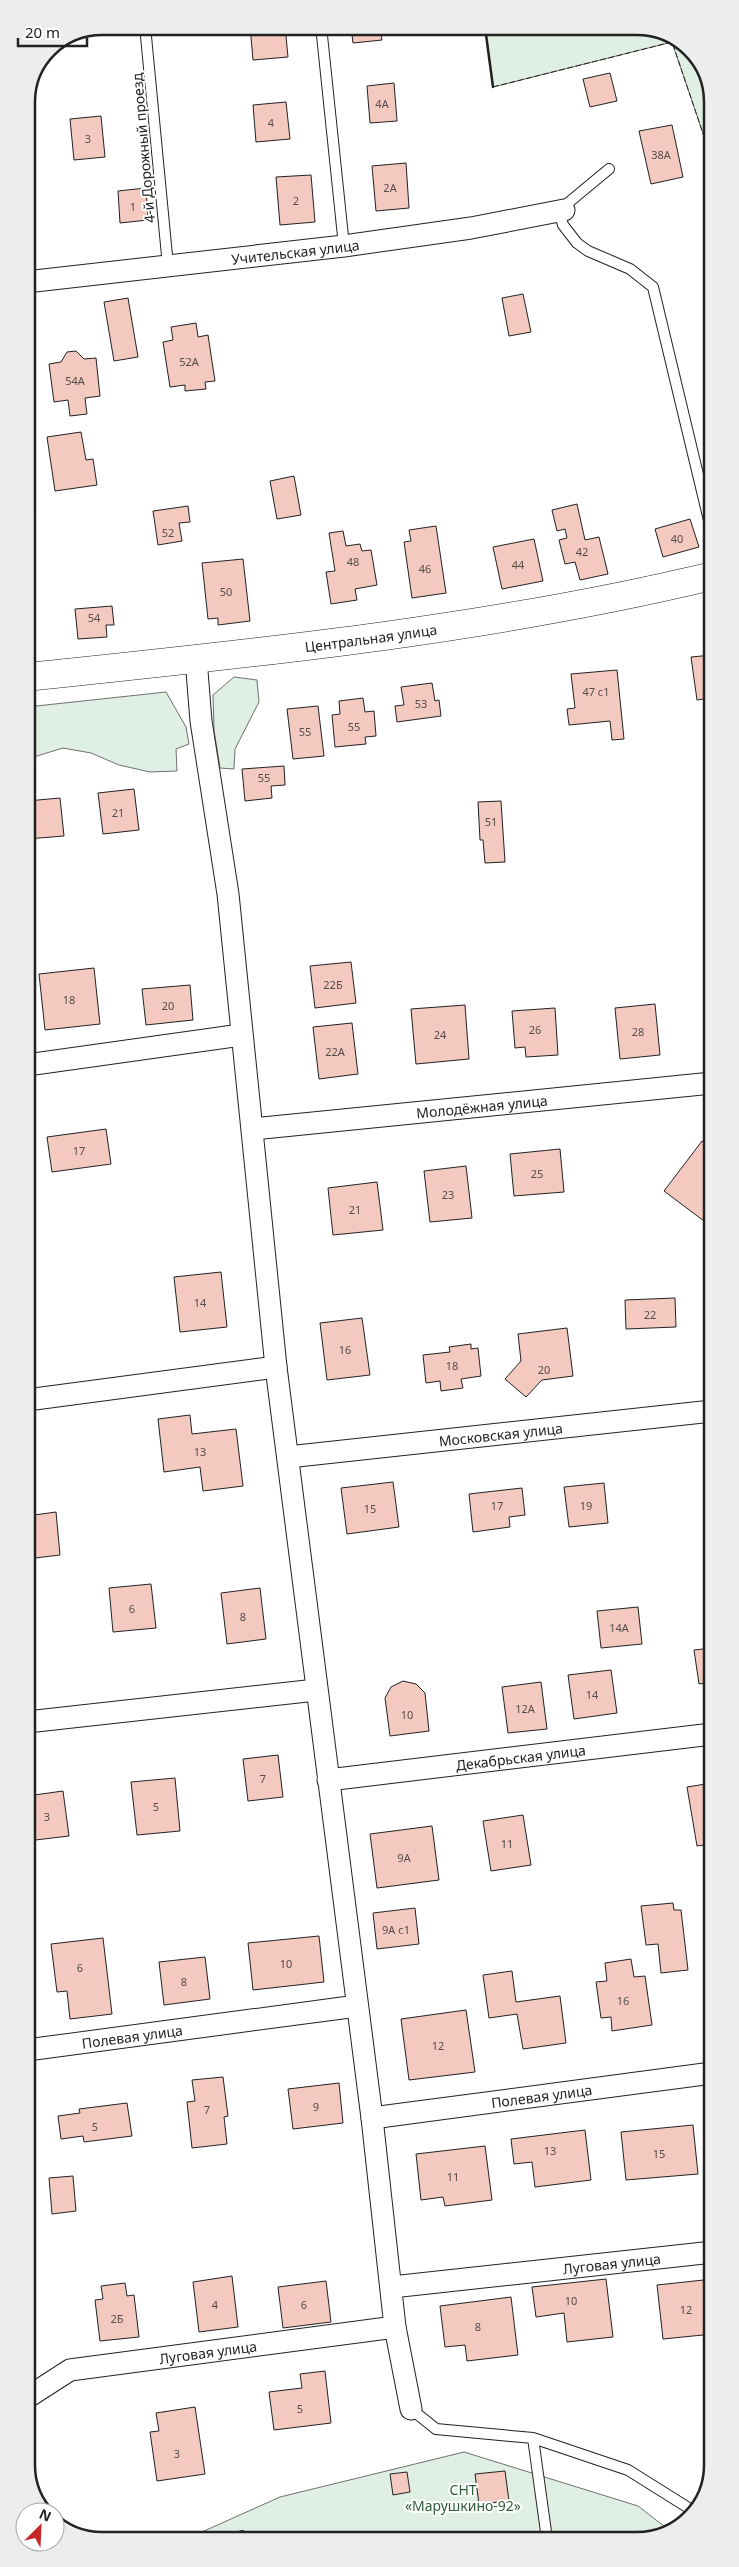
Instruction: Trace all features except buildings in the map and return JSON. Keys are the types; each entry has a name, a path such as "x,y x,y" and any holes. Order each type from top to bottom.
{"street":[{"name":"Учительская улица","path":"35,281 344,246 471,228 564,210"},
{"name":"Центральная улица","path":"35,676 196,659 498,620 625,597 704,578"},
{"path":"196,659 201,721 228,894 276,1368 372,2118 395,2328 411,2409"},
{"path":"35,1064 241,1036"},
{"name":"Молодёжная улица","path":"253,1129 704,1084"},
{"path":"35,1399 276,1368"},
{"name":"Московская улица","path":"288,1457 704,1411"},
{"path":"35,1721 316,1690"},
{"name":"Декабрьская улица","path":"328,1780 704,1735"},
{"name":"Полевая улица","path":"35,2049 357,2006"},
{"name":"Полевая улица","path":"372,2118 704,2074"},
{"name":"Луговая улица","path":"392,2287 704,2253"},
{"name":"Луговая улица","path":"35,2392 70,2370 395,2328"}],"lane":[{"name":"4-й Дорожный проезд","path":"146,35 168,266"},
{"path":"322,35 344,246"},
{"path":"609,169 568,203 561,218 563,225 577,243 599,258 630,269 653,287 704,500"},
{"path":"411,2409 436,2429 533,2438 628,2470 688,2508"},
{"path":"533,2438 546,2532"}],"green space":[{"path":"486,35 641,35 650,36 668,43 493,87"},
{"path":"673,46 690,61 700,80 704,102 704,136"},
{"path":"234,677 257,680 259,702 235,749 234,769 220,768 214,730 213,695"},
{"path":"166,692 186,727 189,744 176,749 177,771 150,772 119,765 91,753 63,748 35,757 35,706"},
{"name":"СНТ «Марушкино-92»","path":"464,2452 638,2506 664,2526 650,2531 637,2532 202,2532 280,2497"}],"fence":[{"path":"493,87 668,43"},
{"path":"673,46 704,136"}],"wall":[{"path":"486,35 493,87"}]}
